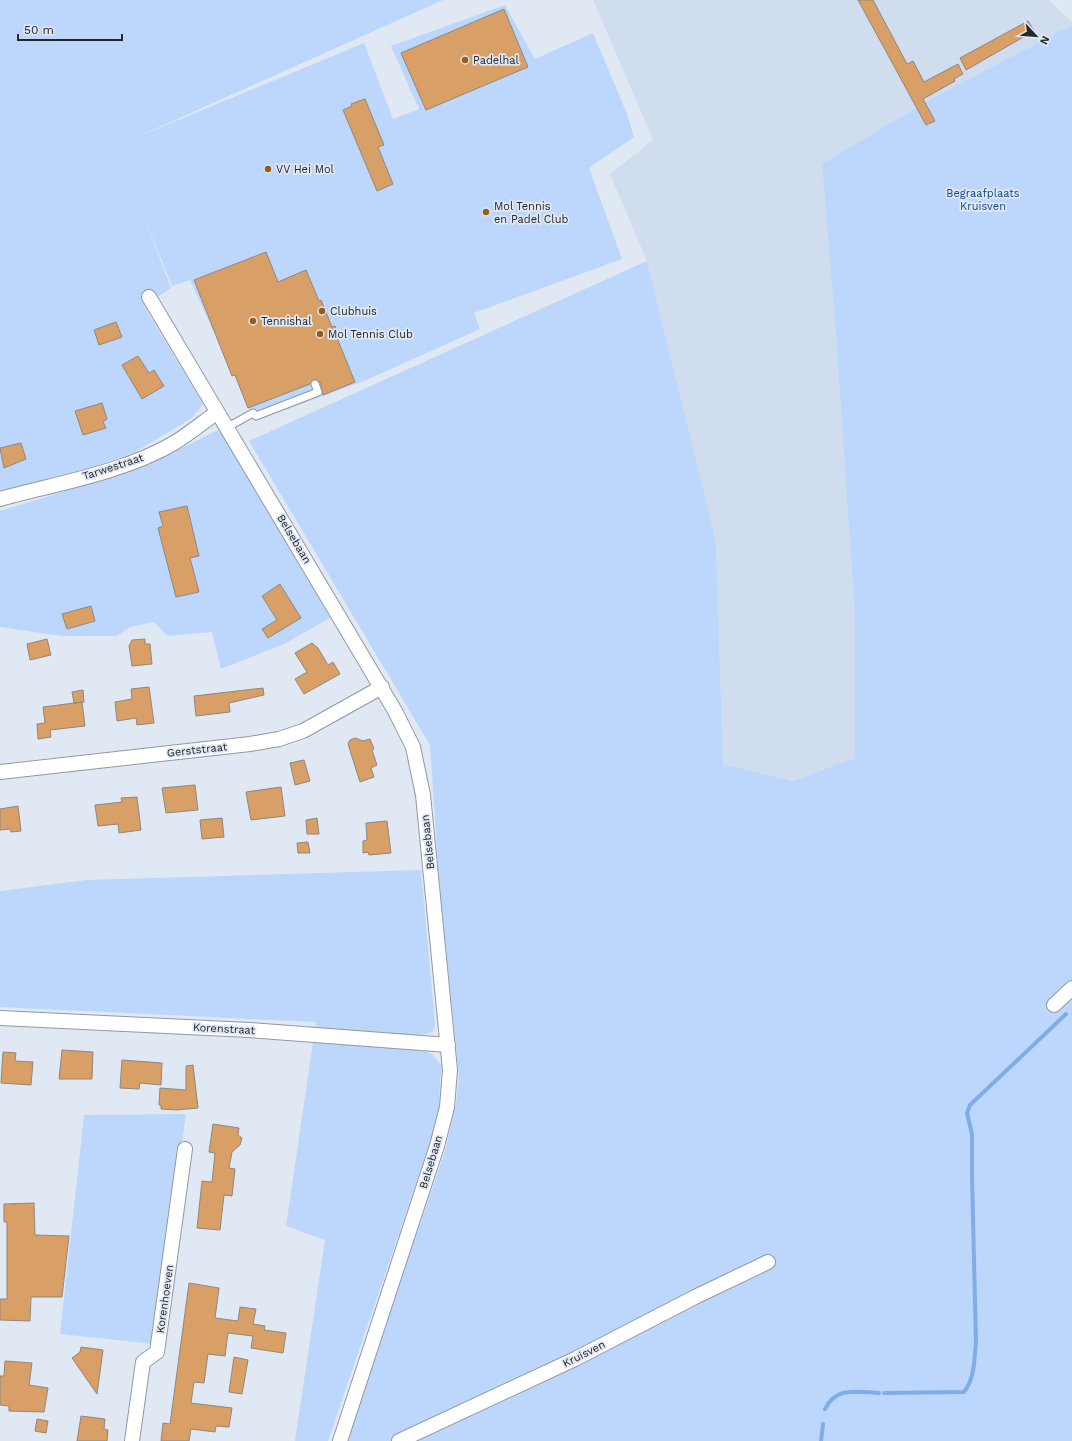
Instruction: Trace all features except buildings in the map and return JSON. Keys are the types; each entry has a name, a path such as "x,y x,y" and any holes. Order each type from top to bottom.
{"street":[{"name":"Belsebaan","path":"149,297 216,413 382,687 413,746 424,795 450,1070 447,1107 437,1146 340,1441"},
{"name":"Tarwestraat","path":"0,499 104,471 142,458 174,443 216,413"},
{"name":"Gerststraat","path":"0,772 250,744 279,739 304,731 382,687"},
{"path":"1054,1005 1072,988"},
{"name":"Korenstraat","path":"0,1018 249,1030 448,1045"},
{"name":"Korenhoeven","path":"132,1441 143,1362 157,1352 185,1150"},
{"name":"Kruisven","path":"399,1441 575,1359 695,1297 768,1262"}],"lane":[{"path":"226,428 253,413 256,416 318,392 315,384"}],"shaded area":[{"path":"593,0 1049,0 1072,22 1072,25 933,98 822,165 836,336 855,619 855,758 793,781 723,764 716,541 647,261 610,174 653,140"}],"green space":[{"path":"0,0 443,0 135,138 364,43 393,119 419,109 391,46 505,5 535,59 593,33 627,114 634,137 589,168 622,259 474,313 480,329 364,381 255,421 190,280 172,286 144,217 171,288 144,306 203,404 192,418 135,452 93,467 0,493"},
{"name":"Begraafplaats Kruisven","path":"1072,25 1072,1441 346,1441 445,1151 456,1104 459,1076 439,880 430,745 249,441 647,261 716,541 723,764 793,781 855,758 855,619 836,336 822,164 933,98"},
{"path":"220,429 330,618 284,644 221,669 212,632 167,636 154,622 130,627 117,636 62,636 0,627 0,511 144,467"},
{"path":"421,870 435,1024 433,1032 421,1035 420,1050 432,1054 442,1066 439,1111 432,1137 328,1441 295,1441 325,1240 286,1226 316,1022 0,1007 0,891 86,880"},
{"path":"186,1114 154,1344 60,1334 84,1115"}],"waterway":[{"path":"884,1393 964,1392 968,1387 972,1375 976,1343 972,1134 967,1113 970,1105 1066,1014"},
{"path":"825,1409 835,1397 841,1394 848,1392 879,1393"},
{"path":"821,1441 823,1424"}],"place":[{"name":"Padelhal","path":"465,60"},
{"name":"VV Hei Mol","path":"268,169"},
{"name":"Mol Tennis en Padel Club","path":"486,212"},
{"name":"Clubhuis","path":"322,311"},
{"name":"Tennishal","path":"253,321"},
{"name":"Mol Tennis Club","path":"320,334"}]}
